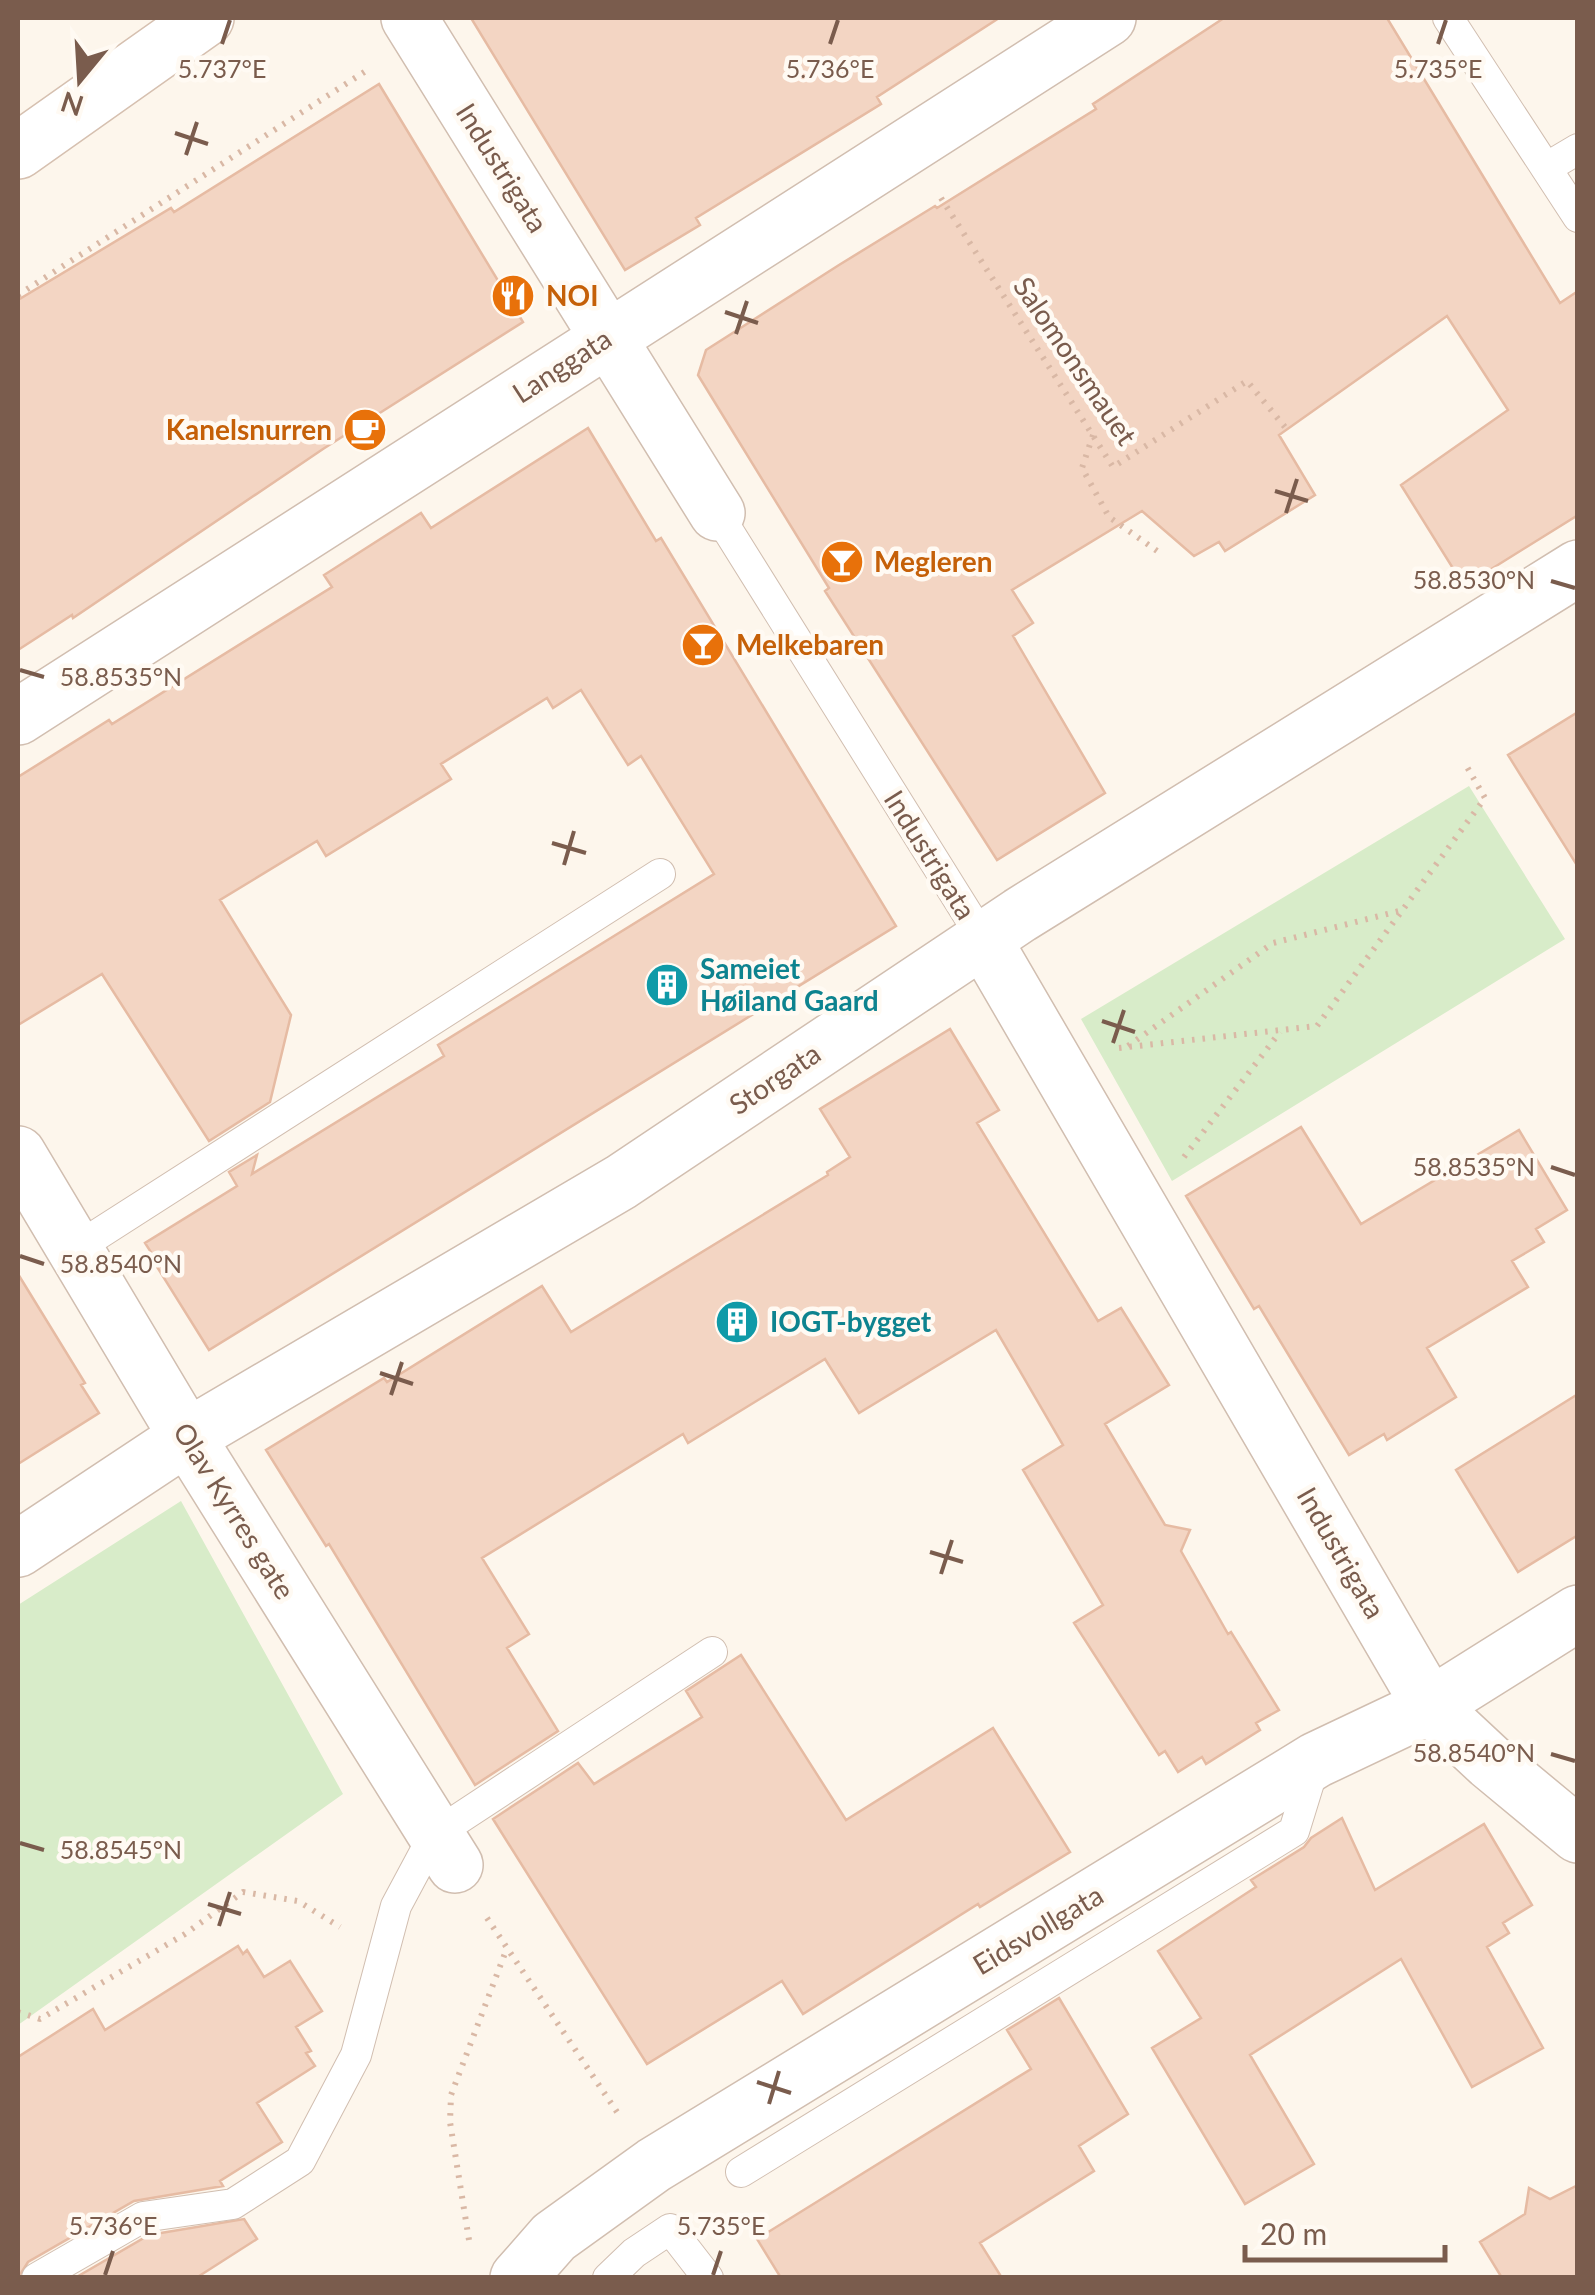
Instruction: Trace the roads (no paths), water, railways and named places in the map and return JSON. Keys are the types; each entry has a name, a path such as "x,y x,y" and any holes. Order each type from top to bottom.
{"street":[{"path":"18,151 206,18"},
{"name":"Langgata","path":"18,716 1108,18"},
{"name":"Industrigata","path":"415,27 716,514"},
{"name":"Storgata","path":"18,1549 187,1437 621,1182 983,939 1578,568"},
{"name":"Industrigata","path":"983,939 1430,1706 1578,1835"},
{"name":"Olav Kyrres gate","path":"18,1154 187,1437 444,1850"},
{"name":"Eidsvollgata","path":"518,2278 554,2237 654,2165 1316,1760 1430,1706 1578,1612"}],"lane":[{"path":"1448,18 1578,218"},
{"path":"1546,168 1578,149"},
{"name":"Industrigata","path":"716,514 983,939"},
{"path":"74,1249 660,874"},
{"path":"37,2278 143,2217 233,2204 300,2161 356,2055 396,1906 444,1850 712,1652"},
{"path":"740,2172 1294,1831 1316,1760"},
{"path":"608,2278 634,2253 670,2228 708,2278"}],"place":[{"name":"NOI","path":"513,296"},
{"name":"Kanelsnurren","path":"365,430"},
{"name":"Megleren","path":"842,562"},
{"name":"Melkebaren","path":"703,645"},
{"name":"Sameiet Høiland Gaard","path":"667,985"},
{"name":"IOGT-bygget","path":"737,1322"}]}
